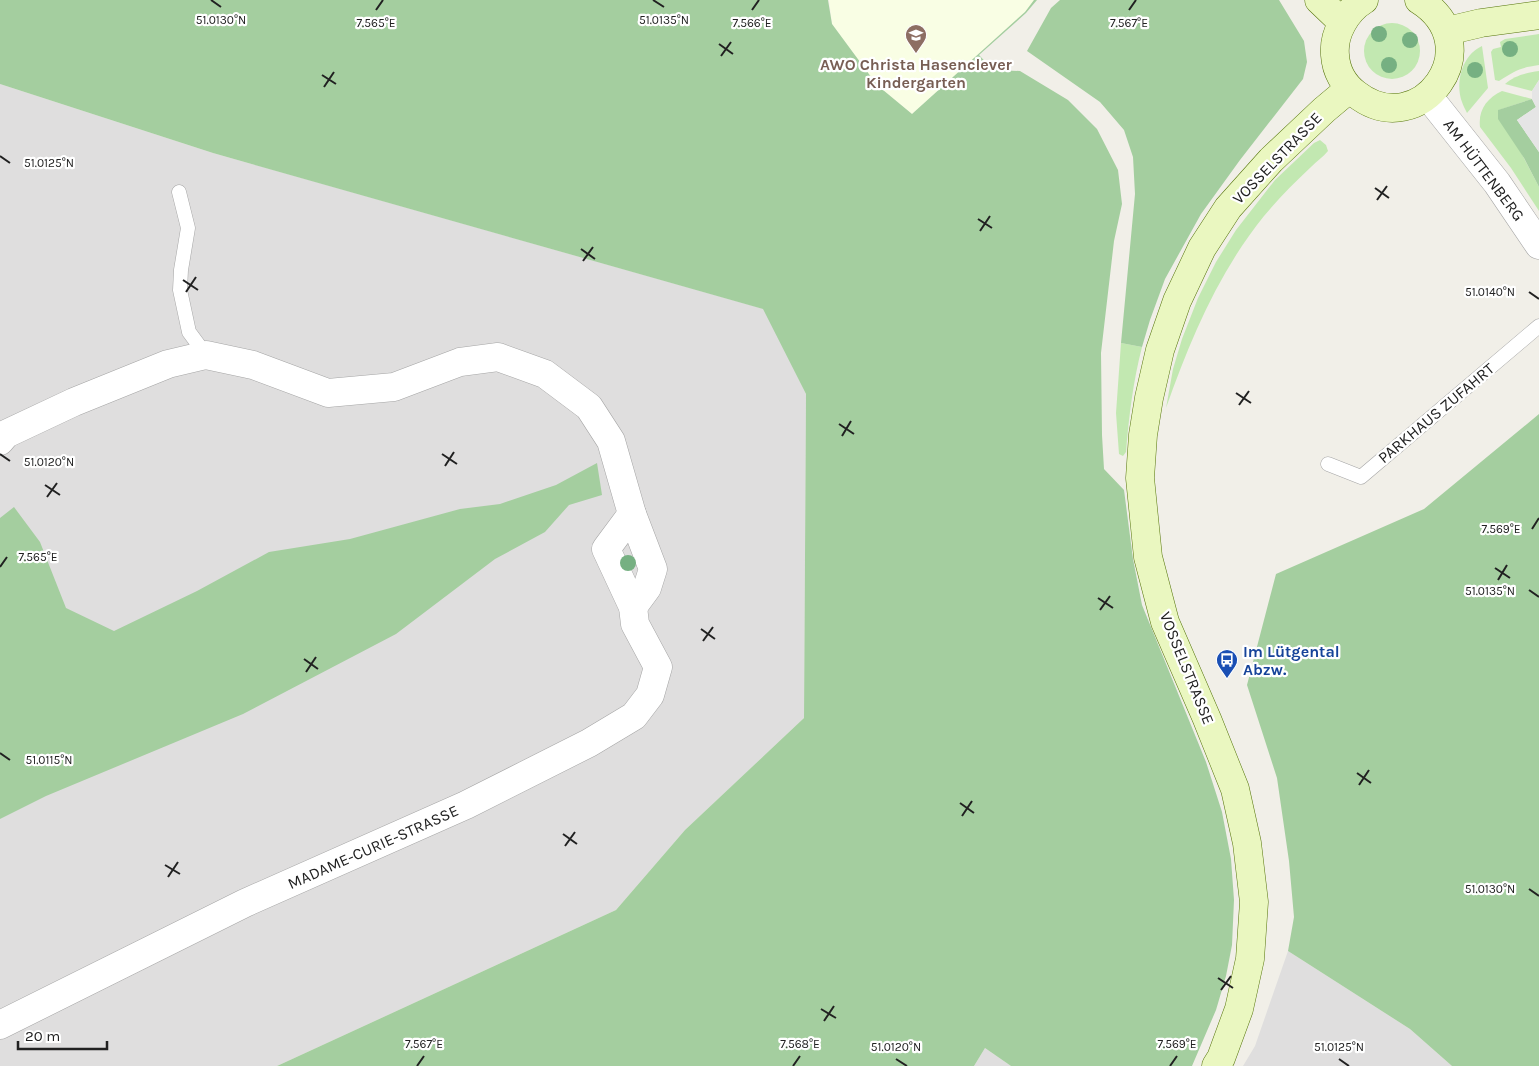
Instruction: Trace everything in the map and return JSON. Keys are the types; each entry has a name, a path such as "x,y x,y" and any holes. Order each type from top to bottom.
{"street":[{"path":"1320,0 1342,22"},
{"path":"1362,0 1342,22 1337,35 1335,54 1339,73 1349,88 1366,102 1386,108 1406,106 1428,96 1439,85 1447,68 1450,50 1447,32 1440,18 1430,7 1419,0"},
{"path":"1447,32 1481,23 1539,16"},
{"name":"VOSSELSTRASSE","path":"1216,1066 1239,1009 1250,959 1254,902 1248,843 1235,789 1166,622 1148,556 1140,478 1143,435 1160,350 1177,300 1202,248 1228,208 1271,160 1349,88"},
{"name":"AM HÜTTENBERG","path":"1428,96 1497,183 1539,245"},
{"path":"0,441 6,434 74,402 168,364 206,355 253,365 328,393 394,387 460,362 498,357 545,374 589,407 611,441 632,514 653,569 647,588 633,607"},
{"name":"MADAME-CURIE-STRASSE","path":"0,1025 245,903 466,805 589,743 634,716 650,695 658,667 635,624 633,607 606,549 632,514"}],"lane":[{"path":"179,192 188,228 181,270 180,290 190,332 206,355"},
{"name":"PARKHAUS ZUFAHRT","path":"1328,464 1361,477 1539,326"}],"shaded area":[{"name":"AWO Christa Hasenclever Kindergarten","path":"829,0 1034,0 1025,12 912,114 877,85 832,24"},
{"path":"1539,80 1539,152 1517,120 1536,107 1532,99 1532,91"},
{"path":"0,84 213,153 764,309 806,394 804,718 685,830 616,910 277,1066 0,1066"},
{"path":"1288,951 1410,1029 1452,1066 1243,1066 1255,1046"},
{"path":"985,1048 1011,1066 974,1066"}],"green space":[{"path":"0,0 828,0 832,24 877,85 912,114 1025,12 1034,0 1037,0 1026,13 979,55 993,70 1020,71 1068,100 1097,129 1118,170 1122,204 1114,241 1101,353 1104,469 1124,490 1133,559 1142,605 1206,762 1222,812 1231,859 1234,900 1232,945 1226,976 1216,1010 1192,1066 1011,1066 985,1048 974,1066 277,1066 616,910 685,830 804,718 806,394 763,309 213,153 0,84"},
{"path":"1060,0 1279,0 1304,41 1307,62 1303,79 1201,214 1165,279 1142,347 1121,343 1135,194 1133,157 1124,130 1100,102 1027,51 1051,8"},
{"path":"1387,23 1397,23 1412,31 1418,40 1420,51 1418,62 1412,71 1397,79 1387,79 1376,74 1369,67 1364,56 1364,46 1369,35 1376,28"},
{"path":"1539,34 1539,65 1518,70 1499,81 1495,80 1491,52 1493,49 1501,47 1500,42 1505,39"},
{"path":"1482,46 1488,88 1467,113 1460,94 1460,78 1469,56"},
{"path":"1539,71 1539,80 1532,91 1505,84 1517,76"},
{"path":"1502,91 1532,99 1499,110 1539,187 1539,211 1511,168 1480,127 1480,115 1485,105 1492,97"},
{"path":"1532,99 1536,107 1517,120 1539,152 1539,187 1524,158 1498,119 1498,110"},
{"path":"1320,140 1326,145 1328,151 1264,216 1233,260 1219,284 1195,332 1166,408 1173,369 1182,339 1198,298 1216,262 1236,230 1275,180 1314,143"},
{"path":"1121,343 1142,347 1128,425 1126,452 1123,456 1119,454 1116,413"},
{"path":"1539,414 1539,1066 1452,1066 1410,1029 1288,951 1294,917 1289,861 1277,778 1247,685 1276,574 1424,509"},
{"path":"597,463 602,495 569,505 545,532 495,559 396,634 243,714 46,796 0,819 0,518 14,507 40,542 66,608 114,631 197,591 269,552 350,539 460,509 500,504 556,485"}],"place":[{"name":"AWO Christa Hasenclever Kindergarten","path":"916,54"},
{"name":"Im Lütgental Abzw.","path":"1227,679"}]}
